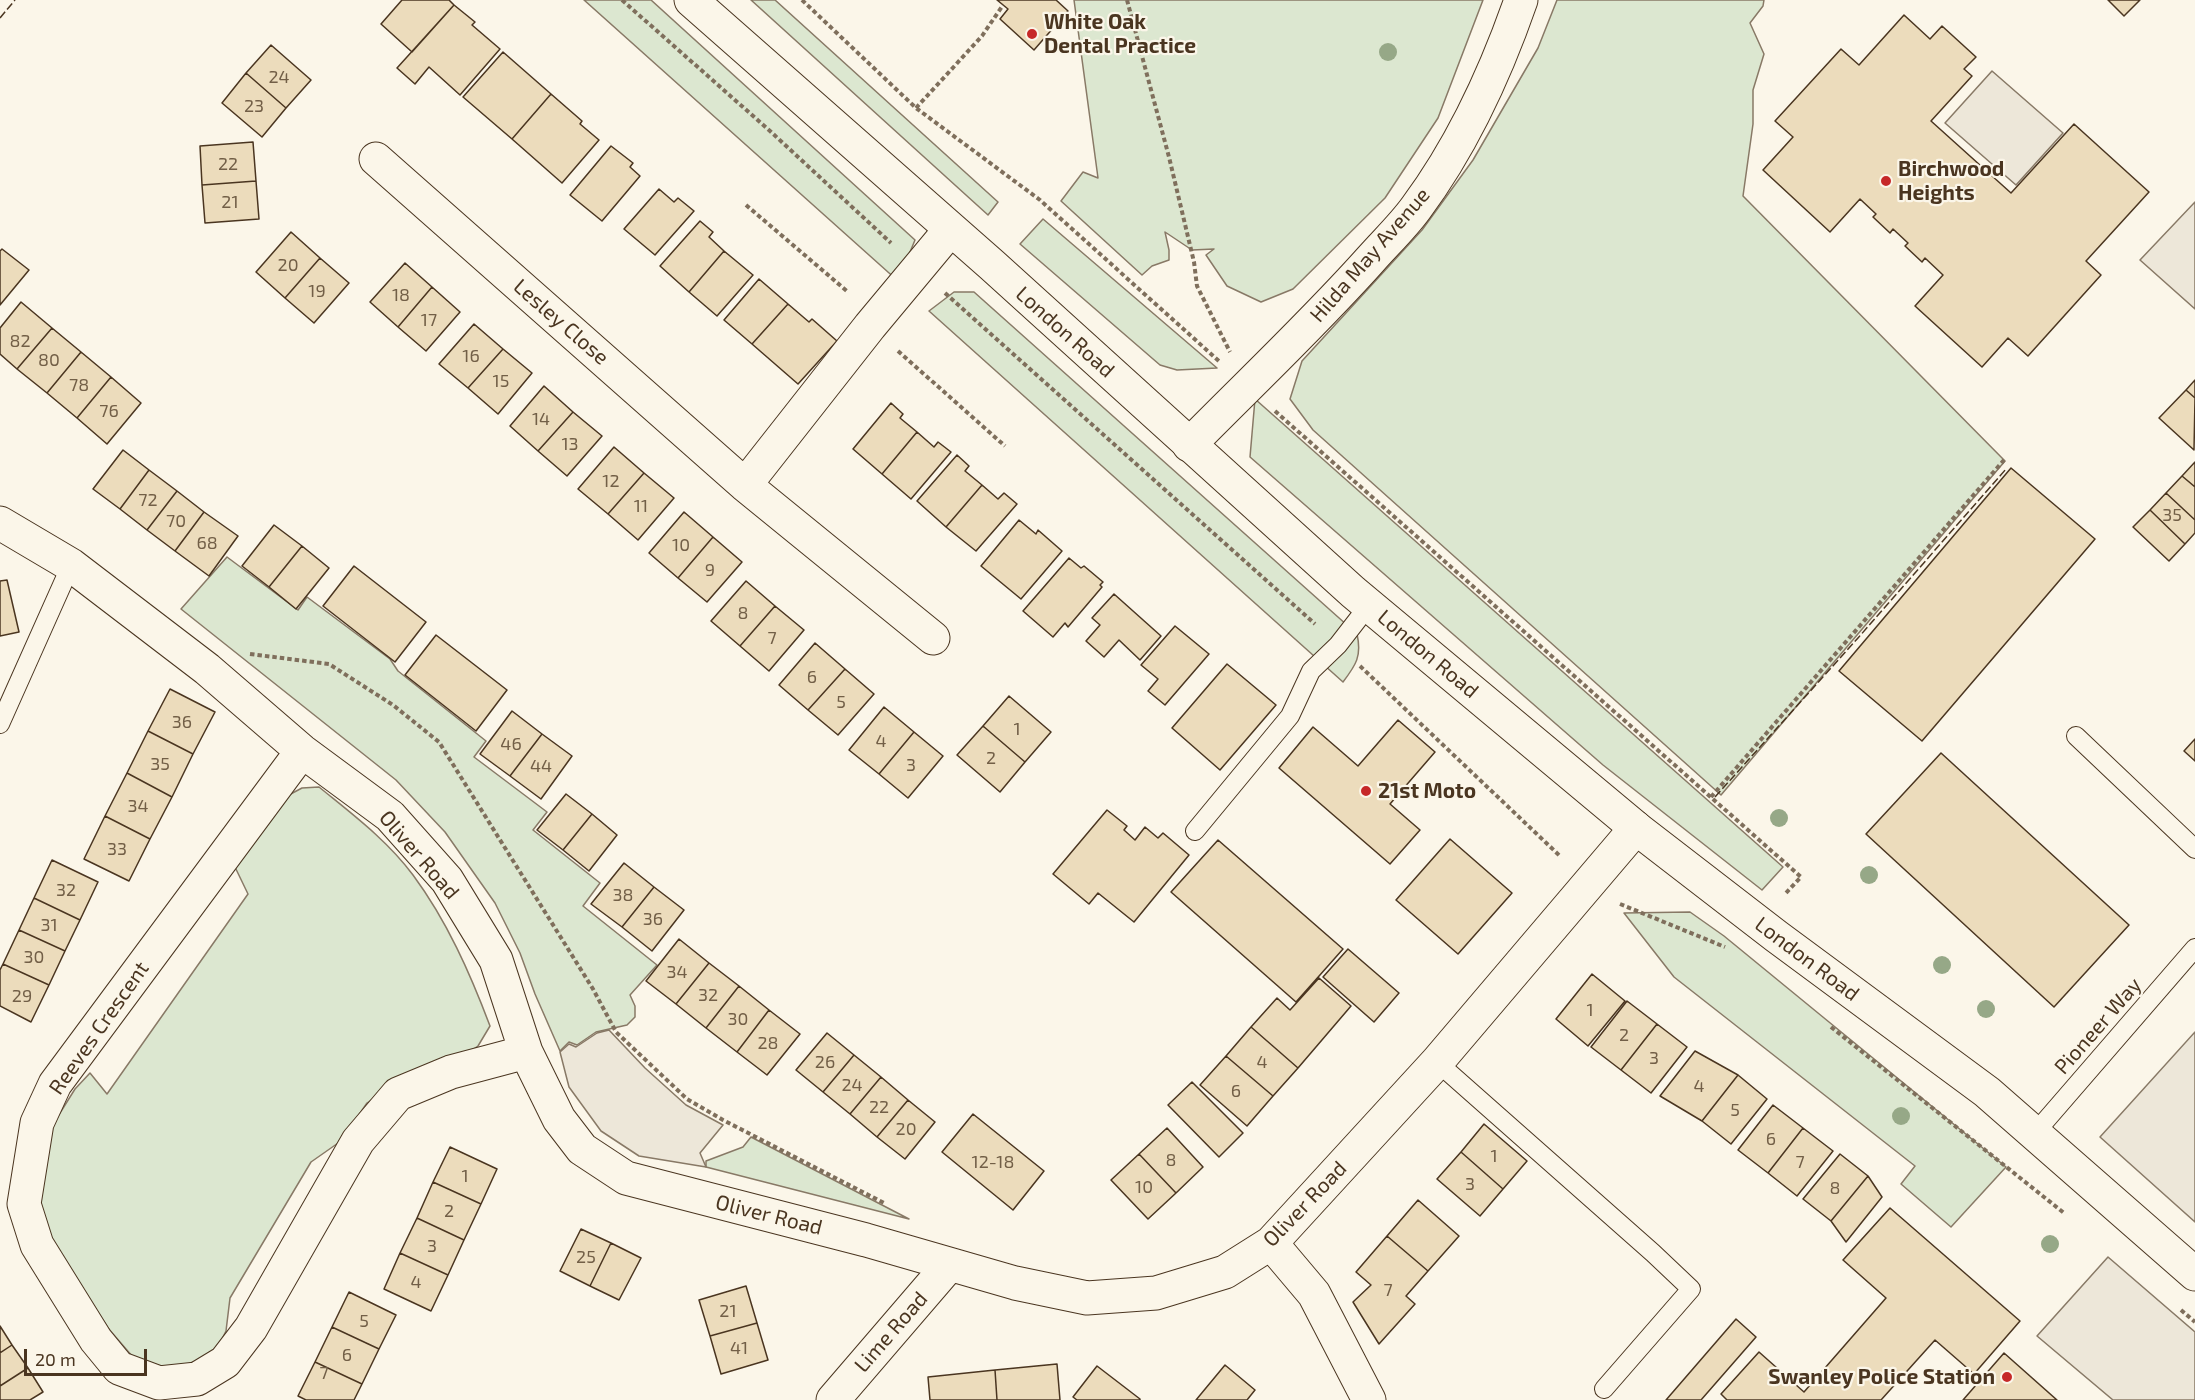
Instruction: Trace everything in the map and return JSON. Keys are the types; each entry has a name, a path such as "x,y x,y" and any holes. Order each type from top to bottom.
{"street":[{"name":"London Road","path":"691,0 992,265 1369,605 1636,828 1776,936 1987,1092 2195,1274"},
{"name":"Hilda May Avenue","path":"1189,445 1324,311 1416,208 1455,147 1486,84 1521,0"},
{"name":"Lesley Close","path":"376,159 745,485 933,638"},
{"path":"745,485 950,230"},
{"name":"Oliver Road","path":"0,523 71,565 207,669 302,751 390,816 447,880 496,960 526,1052 559,1119 582,1149 626,1178 866,1240 1015,1283 1087,1298 1156,1293 1225,1272 1271,1243 1437,1062 1636,828"},
{"name":"Reeves Crescent","path":"302,751 55,1084 37,1123 24,1204 37,1245 96,1340 119,1368 159,1383 197,1379 225,1362 251,1328 358,1142 398,1094 452,1072 526,1052"},
{"path":"1271,1243 1314,1294 1369,1400"},
{"name":"Lime Road","path":"833,1400 949,1265"}],"lane":[{"path":"0,724 71,565"},
{"path":"1195,831 1290,716 1311,671 1338,645 1369,605"},
{"path":"2076,736 2195,849"},
{"name":"Pioneer Way","path":"2034,1134 2195,948"},
{"path":"1437,1062 1653,1252 1691,1289 1604,1389"}],"path":[{"path":"622,0 1338,645 1608,900 1735,951"},
{"path":"802,0 916,108 1040,200 1246,386 1801,877 1780,900"},
{"path":"1127,0 1169,157 1194,262 1197,286 1246,386"},
{"path":"916,108 982,36 1003,5"},
{"path":"746,205 1005,446"},
{"path":"1711,797 2004,460"},
{"path":"207,669 233,652 329,664 393,705 439,742 616,1032 687,1099 891,1207"},
{"path":"1827,1024 2066,1215"},
{"path":"2178,1308 2195,1322"}],"green space":[{"path":"584,0 651,0 915,240 898,281"},
{"path":"751,0 775,0 998,202 988,215"},
{"path":"1074,0 1483,0 1438,118 1385,198 1293,289 1261,302 1227,286 1206,255 1214,249 1192,250 1165,232 1169,260 1152,266 1142,275 1061,201 1083,172 1098,178"},
{"path":"1557,0 1764,0 1763,6 1750,23 1764,54 1753,90 1753,124 1743,196 2005,461 1721,795 1313,430 1290,399 1302,361 1422,230 1473,160 1538,48"},
{"path":"1043,219 1217,368 1177,370 1160,365 1020,244"},
{"path":"954,292 974,292 1357,634 1359,648 1357,660 1343,682 929,311"},
{"path":"1255,399 1783,867 1762,890 1603,765 1250,457"},
{"path":"227,557 298,610 307,597 390,659 398,671 486,741 474,757 547,812 533,830 600,883 583,906 657,965 630,995 635,1006 635,1017 627,1025 596,1032 577,1045 569,1042 560,1051 520,953 495,903 445,832 396,780 181,609"},
{"path":"319,787 381,839 413,875 437,911 457,948 490,1026 478,1046 459,1059 392,1086 367,1103 341,1141 311,1162 230,1298 226,1331 219,1345 204,1358 188,1364 163,1367 132,1356 108,1328 51,1241 40,1205 50,1129 75,1089 90,1073 107,1094 248,894 234,865 285,797 302,788"},
{"path":"1690,912 1724,936 2006,1167 1951,1227 1901,1184 1915,1166 1674,977 1624,913"},
{"path":"751,1137 909,1219 706,1167 706,1161 743,1147"}],"shaded area":[{"path":"1992,71 2063,133 2016,185 1945,123"},
{"path":"2195,202 2195,309 2140,260"},
{"path":"609,1030 645,1068 686,1105 723,1125 700,1153 706,1167 639,1156 601,1131 569,1087 560,1052 569,1044 576,1047 597,1033"},
{"path":"2195,1032 2195,1222 2100,1137"},
{"path":"2108,1257 2195,1332 2195,1400 2113,1400 2037,1336"}],"building":[{"path":"402,0 449,0 454,5 412,52 381,24"},
{"name":"White Oak Dental Practice","path":"997,0 1056,0 1068,11 1034,50 1000,19 1008,9"},
{"path":"2108,0 2140,0 2124,16"},
{"path":"454,5 475,22 472,25 500,49 460,95 429,67 415,84 397,68"},
{"name":"Birchwood Heights","path":"1904,15 1930,39 1942,26 1976,57 1964,69 1972,76 1931,121 2011,193 2074,124 2149,192 2086,261 2101,275 2028,356 2008,338 1982,367 1915,306 1943,275 1925,258 1922,262 1905,246 1908,243 1893,229 1890,233 1873,217 1876,214 1860,199 1830,232 1763,170 1793,137 1775,121 1841,49 1859,65"},
{"path":"271,45 311,80 286,108 246,73"},
{"path":"503,52 551,94 512,139 463,97"},
{"path":"246,73 286,108 262,137 222,103"},
{"path":"551,94 582,121 580,124 599,140 562,183 512,139"},
{"path":"253,142 256,181 202,185 200,146"},
{"path":"611,146 633,163 630,167 640,176 602,221 570,195"},
{"path":"256,181 259,219 205,223 202,185"},
{"path":"659,189 674,202 678,198 694,211 655,255 624,229"},
{"path":"700,221 713,232 709,237 724,251 689,292 660,266"},
{"path":"291,232 320,258 285,298 256,272"},
{"path":"2,249 29,270 0,305 0,251"},
{"path":"724,251 753,275 717,316 689,292"},
{"path":"320,258 349,283 314,323 285,298"},
{"path":"405,263 432,287 398,327 370,302"},
{"path":"759,279 788,304 752,344 724,320"},
{"path":"432,287 460,312 426,351 398,327"},
{"path":"21,302 52,328 17,369 0,354 0,328"},
{"path":"788,304 809,322 812,319 837,341 798,384 752,344"},
{"path":"474,324 503,349 468,388 439,364"},
{"path":"52,328 81,352 47,393 17,369"},
{"path":"503,349 532,373 498,414 468,388"},
{"path":"81,352 111,377 77,418 47,393"},
{"path":"111,377 141,403 107,444 77,418"},
{"path":"2195,380 2195,398 2186,390"},
{"path":"544,386 573,412 538,451 510,426"},
{"path":"2186,390 2195,398 2194,450 2159,418"},
{"path":"891,403 903,414 900,418 917,432 882,474 853,449"},
{"path":"573,412 602,436 567,476 538,451"},
{"path":"917,432 934,447 938,442 951,452 911,499 882,474"},
{"path":"614,447 644,473 608,514 578,489"},
{"path":"123,450 149,470 120,509 93,489"},
{"path":"957,455 969,466 965,471 982,485 946,527 917,501"},
{"path":"2195,462 2195,487 2182,476"},
{"path":"2011,468 2095,539 1922,741 1839,671"},
{"path":"149,470 177,491 147,530 120,509"},
{"path":"644,473 674,498 638,540 608,514"},
{"path":"2182,476 2195,487 2195,520 2166,493"},
{"path":"982,485 998,499 1004,493 1017,504 976,551 946,527"},
{"path":"177,491 204,512 175,551 147,530"},
{"path":"2166,493 2195,520 2195,533 2185,544 2150,510"},
{"path":"2150,510 2185,544 2169,561 2133,527"},
{"path":"204,512 238,536 209,576 175,551"},
{"path":"684,512 713,537 678,578 649,553"},
{"path":"1019,520 1036,534 1038,530 1062,551 1021,599 981,566"},
{"path":"274,525 302,546 269,587 242,566"},
{"path":"713,537 742,562 707,602 678,578"},
{"path":"302,546 329,568 296,609 269,587"},
{"path":"1069,558 1081,568 1084,566 1103,582 1100,585 1102,587 1068,627 1065,623 1053,637 1023,611"},
{"path":"354,566 426,622 395,662 323,606"},
{"path":"7,580 19,632 0,636 0,581"},
{"path":"746,581 775,606 740,646 711,621"},
{"path":"1114,594 1161,636 1140,660 1119,640 1104,657 1086,641 1100,625 1092,618"},
{"path":"775,606 804,630 769,671 740,646"},
{"path":"1175,626 1209,654 1165,705 1148,691 1158,679 1141,665"},
{"path":"436,635 507,690 476,731 405,675"},
{"path":"815,643 845,669 808,710 779,685"},
{"path":"1227,664 1276,705 1220,770 1172,728"},
{"path":"845,669 874,694 838,735 808,710"},
{"path":"170,689 215,712 193,754 148,731"},
{"path":"1009,696 1051,732 1025,762 983,726"},
{"path":"884,707 914,732 879,774 849,750"},
{"path":"512,711 542,734 510,776 480,754"},
{"path":"1398,720 1435,752 1390,804 1420,830 1390,864 1279,768 1313,727 1358,766"},
{"path":"983,726 1025,762 1000,792 957,755"},
{"path":"148,731 193,754 172,797 127,773"},
{"path":"914,732 943,756 908,798 879,774"},
{"path":"542,734 572,756 541,799 510,776"},
{"path":"2195,739 2195,761 2184,751"},
{"path":"1941,753 2129,925 2054,1007 1866,834"},
{"path":"127,773 172,797 150,839 105,816"},
{"path":"566,794 592,814 563,850 537,830"},
{"path":"1107,810 1127,826 1124,830 1135,840 1145,827 1158,838 1163,833 1189,855 1134,922 1098,893 1089,904 1053,874"},
{"path":"592,814 617,835 589,871 563,850"},
{"path":"105,816 150,839 129,881 84,859"},
{"path":"1450,839 1512,893 1458,954 1396,900"},
{"path":"1218,840 1343,949 1296,1002 1171,892"},
{"path":"52,860 98,882 80,920 34,898"},
{"path":"624,863 654,887 622,927 591,904"},
{"path":"654,887 684,910 652,951 622,927"},
{"path":"34,898 80,920 65,951 19,930"},
{"path":"19,930 65,951 49,985 3,964"},
{"path":"679,939 709,963 676,1004 646,981"},
{"path":"1348,949 1399,993 1374,1022 1323,977"},
{"path":"709,963 739,986 706,1028 676,1004"},
{"path":"3,964 49,985 31,1022 0,1006 0,970"},
{"path":"1592,974 1625,1001 1588,1046 1556,1019"},
{"path":"1319,978 1351,1006 1298,1068 1251,1027 1277,998 1290,1010"},
{"path":"739,986 769,1010 737,1052 706,1028"},
{"path":"1627,1001 1657,1024 1621,1070 1591,1047"},
{"path":"769,1010 800,1034 767,1075 737,1052"},
{"path":"1657,1024 1687,1047 1651,1093 1621,1070"},
{"path":"1251,1027 1298,1068 1273,1096 1226,1056"},
{"path":"827,1033 854,1055 823,1092 796,1070"},
{"path":"1695,1051 1738,1075 1702,1121 1660,1096"},
{"path":"854,1055 881,1077 850,1114 823,1092"},
{"path":"1226,1056 1273,1096 1247,1126 1200,1085"},
{"path":"1738,1075 1767,1099 1731,1144 1702,1121"},
{"path":"881,1077 908,1100 877,1137 850,1114"},
{"path":"1192,1082 1243,1133 1219,1157 1168,1105"},
{"path":"908,1100 935,1122 905,1159 877,1137"},
{"path":"1773,1105 1803,1128 1768,1173 1738,1150"},
{"path":"973,1114 1044,1171 1013,1210 942,1152"},
{"path":"1484,1124 1527,1161 1503,1189 1461,1152"},
{"path":"1167,1128 1203,1167 1176,1193 1139,1154"},
{"path":"1803,1128 1833,1151 1797,1196 1768,1173"},
{"path":"450,1147 497,1169 481,1204 433,1182"},
{"path":"1461,1152 1503,1189 1480,1216 1437,1179"},
{"path":"1139,1154 1176,1193 1148,1219 1111,1180"},
{"path":"1840,1154 1868,1176 1831,1221 1803,1199"},
{"path":"1868,1176 1882,1197 1846,1242 1831,1221"},
{"path":"433,1182 481,1204 464,1240 417,1218"},
{"path":"1418,1200 1459,1236 1428,1271 1387,1236"},
{"path":"1890,1208 2020,1321 1974,1374 1935,1340 1881,1400 1727,1400 1721,1394 1759,1352 1804,1392 1886,1298 1843,1260"},
{"path":"417,1218 464,1240 448,1275 400,1253"},
{"path":"581,1229 611,1243 590,1286 560,1271"},
{"path":"1387,1236 1428,1271 1406,1296 1415,1304 1379,1344 1353,1302 1371,1285 1356,1272"},
{"path":"611,1243 641,1258 619,1300 590,1286"},
{"path":"400,1253 448,1275 431,1311 384,1289"},
{"path":"746,1286 757,1323 710,1336 699,1300"},
{"path":"349,1292 396,1315 379,1349 332,1327"},
{"path":"1736,1319 1756,1337 1701,1400 1666,1400"},
{"path":"757,1323 768,1360 721,1374 710,1336"},
{"path":"0,1326 12,1345 0,1353"},
{"path":"332,1327 379,1349 362,1384 315,1362"},
{"path":"12,1345 28,1368 0,1386 0,1353"},
{"name":"Swanley Police Station","path":"2004,1353 2057,1400 1963,1400"},
{"path":"315,1362 362,1384 354,1400 306,1400 298,1396"},
{"path":"1057,1364 1060,1400 997,1400 995,1370"},
{"path":"1225,1365 1255,1390 1247,1400 1196,1400"},
{"path":"1097,1366 1140,1400 1077,1400 1073,1397"},
{"path":"28,1368 43,1392 30,1400 0,1400 0,1386"},
{"path":"995,1370 997,1400 930,1400 928,1377"}],"fence":[{"path":"0,18 15,0"},
{"path":"1715,797 2006,469"}],"place":[{"name":"White Oak Dental Practice","path":"1032,34"},
{"name":"Birchwood Heights","path":"1886,181"},
{"name":"21st Moto","path":"1366,791"},
{"name":"Swanley Police Station","path":"2007,1377"}]}
